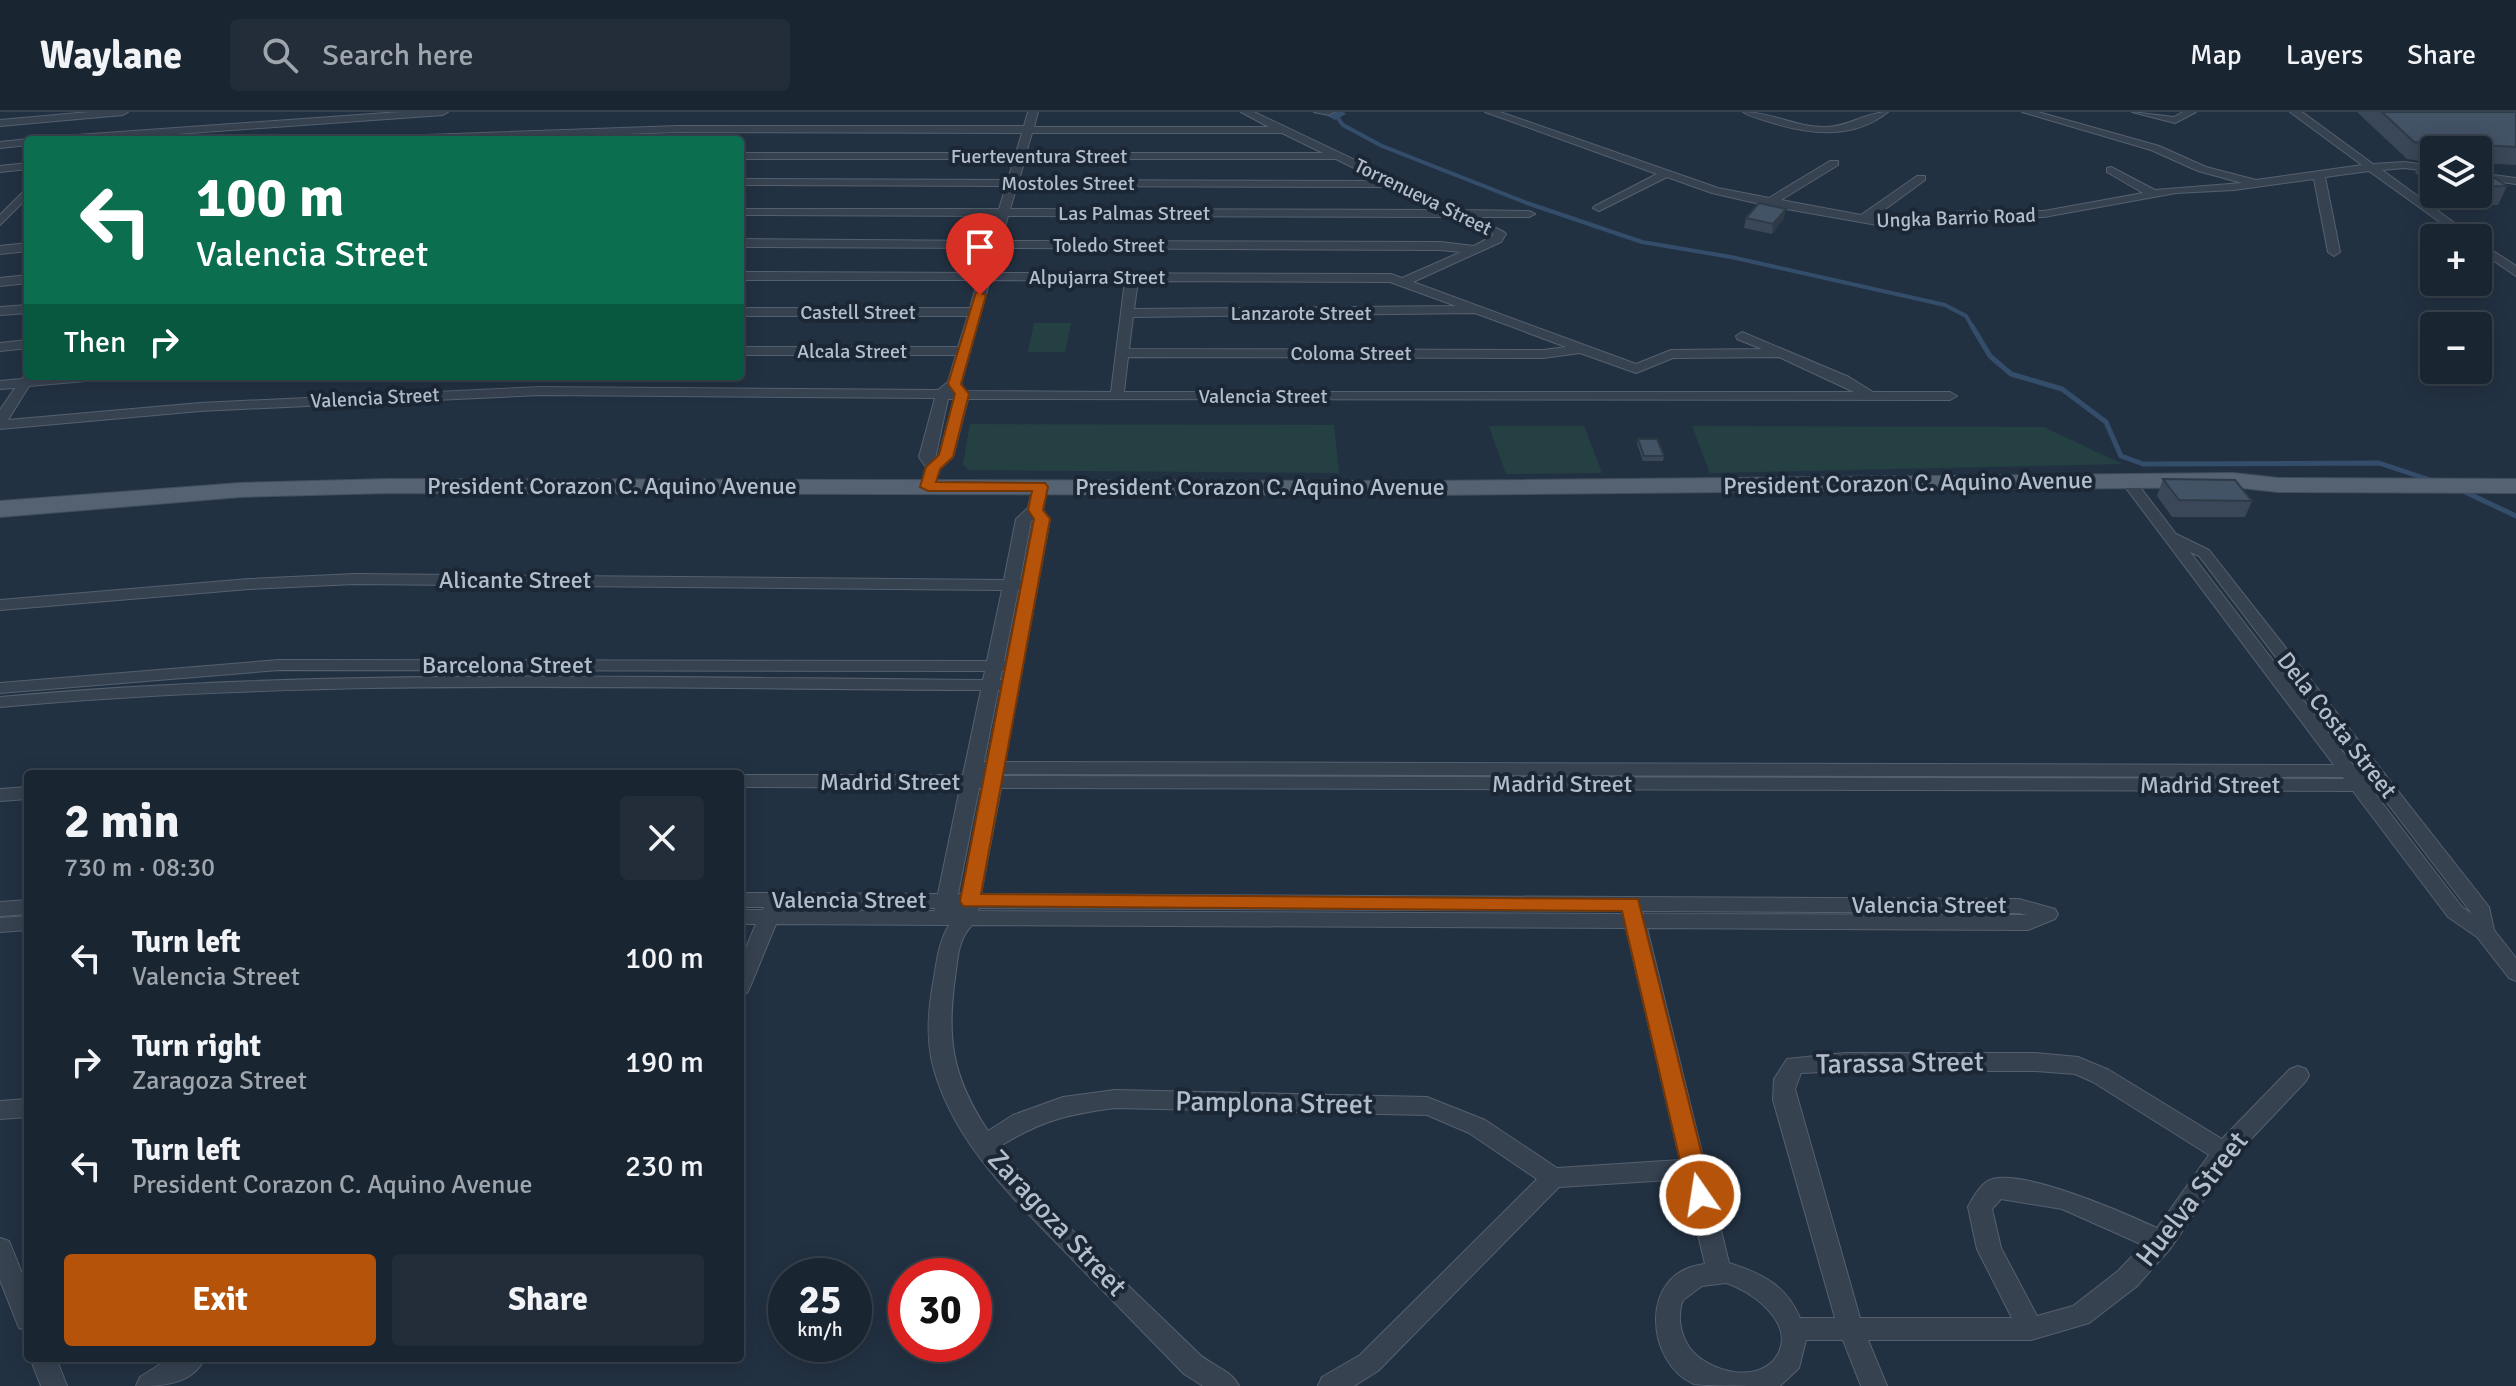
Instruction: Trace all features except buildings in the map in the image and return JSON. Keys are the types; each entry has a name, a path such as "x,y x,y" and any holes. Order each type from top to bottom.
{"main road":[{"name":"President Corazon C. Aquino Avenue","path":"2274,480 2399,475 2476,486 2516,486"},
{"name":"President Corazon C. Aquino Avenue","path":"0,509 313,486 930,477 1038,498 1458,488 2233,480 2438,481 2516,476"}],"street":[{"path":"0,123 123,112"},
{"path":"204,136 220,112"},
{"path":"95,136 443,112"},
{"path":"930,477 946,457 953,391 1033,112"},
{"name":"Torrenueva Street","path":"1246,112 1500,234 1497,240 1406,281"},
{"name":"Ungka Barrio Road","path":"1490,112 1704,187 1862,220 1908,223 1962,214 2044,214 2203,188 2234,187 2372,167 2420,167"},
{"path":"1748,112 1770,114 1806,129 1831,133 1883,112"},
{"path":"2027,112 2155,148 2202,169 2263,183"},
{"path":"2137,112 2175,120 2191,112"},
{"path":"2295,112 2450,224"},
{"path":"674,136 680,125"},
{"path":"463,136 680,125 1288,130"},
{"path":"0,145 24,142"},
{"name":"Fuerteventura Street","path":"744,156 1338,156"},
{"path":"1769,203 1834,163"},
{"path":"0,169 24,166"},
{"path":"2202,169 2205,174 2234,187"},
{"path":"2111,170 2155,195"},
{"path":"1599,208 1667,173"},
{"path":"2319,175 2334,252"},
{"path":"1862,220 1921,178"},
{"path":"2492,178 2516,181"},
{"name":"Mostoles Street","path":"744,182 1396,184"},
{"path":"0,195 24,192"},
{"path":"0,222 24,195"},
{"name":"Las Palmas Street","path":"744,212 1529,214"},
{"name":"Toledo Street","path":"744,243 1440,246 1477,250"},
{"path":"0,250 24,247"},
{"path":"2492,255 2516,272"},
{"name":"Alpujarra Street","path":"744,276 1384,277 1406,281"},
{"path":"1117,396 1132,277"},
{"path":"0,282 24,279"},
{"path":"1406,281 1475,310 1636,369 1671,354 1778,353"},
{"path":"0,311 24,309"},
{"name":"Lanzarote Street","path":"1128,313 1449,313 1475,310"},
{"name":"Castell Street","path":"744,312 975,312"},
{"path":"1742,336 1844,380 1869,395"},
{"path":"0,347 24,344"},
{"name":"Coloma Street","path":"1122,353 1543,354 1578,349"},
{"name":"Alcala Street","path":"744,351 964,351"},
{"path":"1636,369 1647,396"},
{"path":"0,385 24,380"},
{"path":"0,423 26,380"},
{"path":"443,395 452,380"},
{"path":"541,391 547,380"},
{"name":"Valencia Street","path":"0,423 200,407 541,391 953,391 1117,396 1950,396"},
{"name":"Dela Costa Street","path":"2128,481 2455,912 2484,932 2516,973"},
{"name":"Zaragoza Street","path":"1038,498 1024,519 972,775 956,914 937,1030 945,1067 958,1101 984,1145 1024,1194 1193,1366 1226,1386"},
{"name":"Zaragoza Street","path":"956,914 994,776 1042,519 1038,498"},
{"name":"Dela Costa Street","path":"2169,535 2204,553 2482,912 2484,932"},
{"name":"Alicante Street","path":"0,605 249,584 355,579 1030,585"},
{"name":"Barcelona Street","path":"0,688 279,665 1013,676"},
{"name":"Barcelona Street","path":"0,702 130,690 267,684 992,675"},
{"name":"Madrid Street","path":"744,781 972,775 2378,778"},
{"path":"0,795 24,793"},
{"name":"Valencia Street","path":"744,901 773,908 956,914 1633,913 2019,906 2048,914 2028,923 1633,913"},
{"path":"0,909 24,907"},
{"path":"744,977 773,908"},
{"name":"Valencia Street","path":"744,916 773,908"},
{"path":"1633,913 1719,1273"},
{"path":"0,925 24,923"},
{"name":"Tarassa Street","path":"1874,1386 1851,1330 1784,1096 1782,1087 1786,1074 1795,1065 2036,1062 2078,1066 2101,1076 2224,1152"},
{"name":"Huelva Street","path":"1794,1329 2031,1329 2080,1315 2127,1279 2161,1242 2224,1152 2298,1075"},
{"name":"Pamplona Street","path":"984,1145 1021,1121 1063,1106 1115,1099 1427,1106 1454,1112 1471,1121 1553,1178"},
{"path":"0,1110 24,1108"},
{"path":"1331,1386 1369,1363 1553,1178 1694,1169"},
{"path":"2031,1329 1989,1249 1980,1207 1995,1189 2035,1190 2078,1202 2161,1242"},
{"path":"0,1248 24,1310"},
{"path":"1719,1273 1748,1280 1774,1296 1786,1311 1794,1329 1795,1346 1789,1363 1778,1375 1762,1383 1743,1386 1691,1379 1666,1326 1666,1309 1672,1294 1684,1282 1700,1274 1719,1273"},
{"path":"45,1362 54,1386"},
{"path":"149,1386 186,1362"}],"green space":[{"path":"1034,323 1071,323 1065,352 1028,352"},
{"path":"970,424 1334,425 1339,473 969,470 963,464"},
{"path":"1489,426 1584,426 1602,473 1506,474"},
{"path":"1692,426 2044,427 2122,464 1710,473"}],"waterway":[{"path":"1331,112 1335,114"},
{"path":"1335,114 1343,125 1382,146 1527,203 1642,242 1731,257 1945,305 1966,316 1973,328"},
{"path":"1972,326 1990,356 2011,374 2062,389 2106,422 2121,456 2143,464 2379,463 2433,481"},
{"path":"2463,491 2516,516"}],"route":[{"path":"980,295 954,384 962,394 946,457 933,467 928,487 1040,487 1035,510 1042,519 970,901 1630,904 1700,1195"}]}
